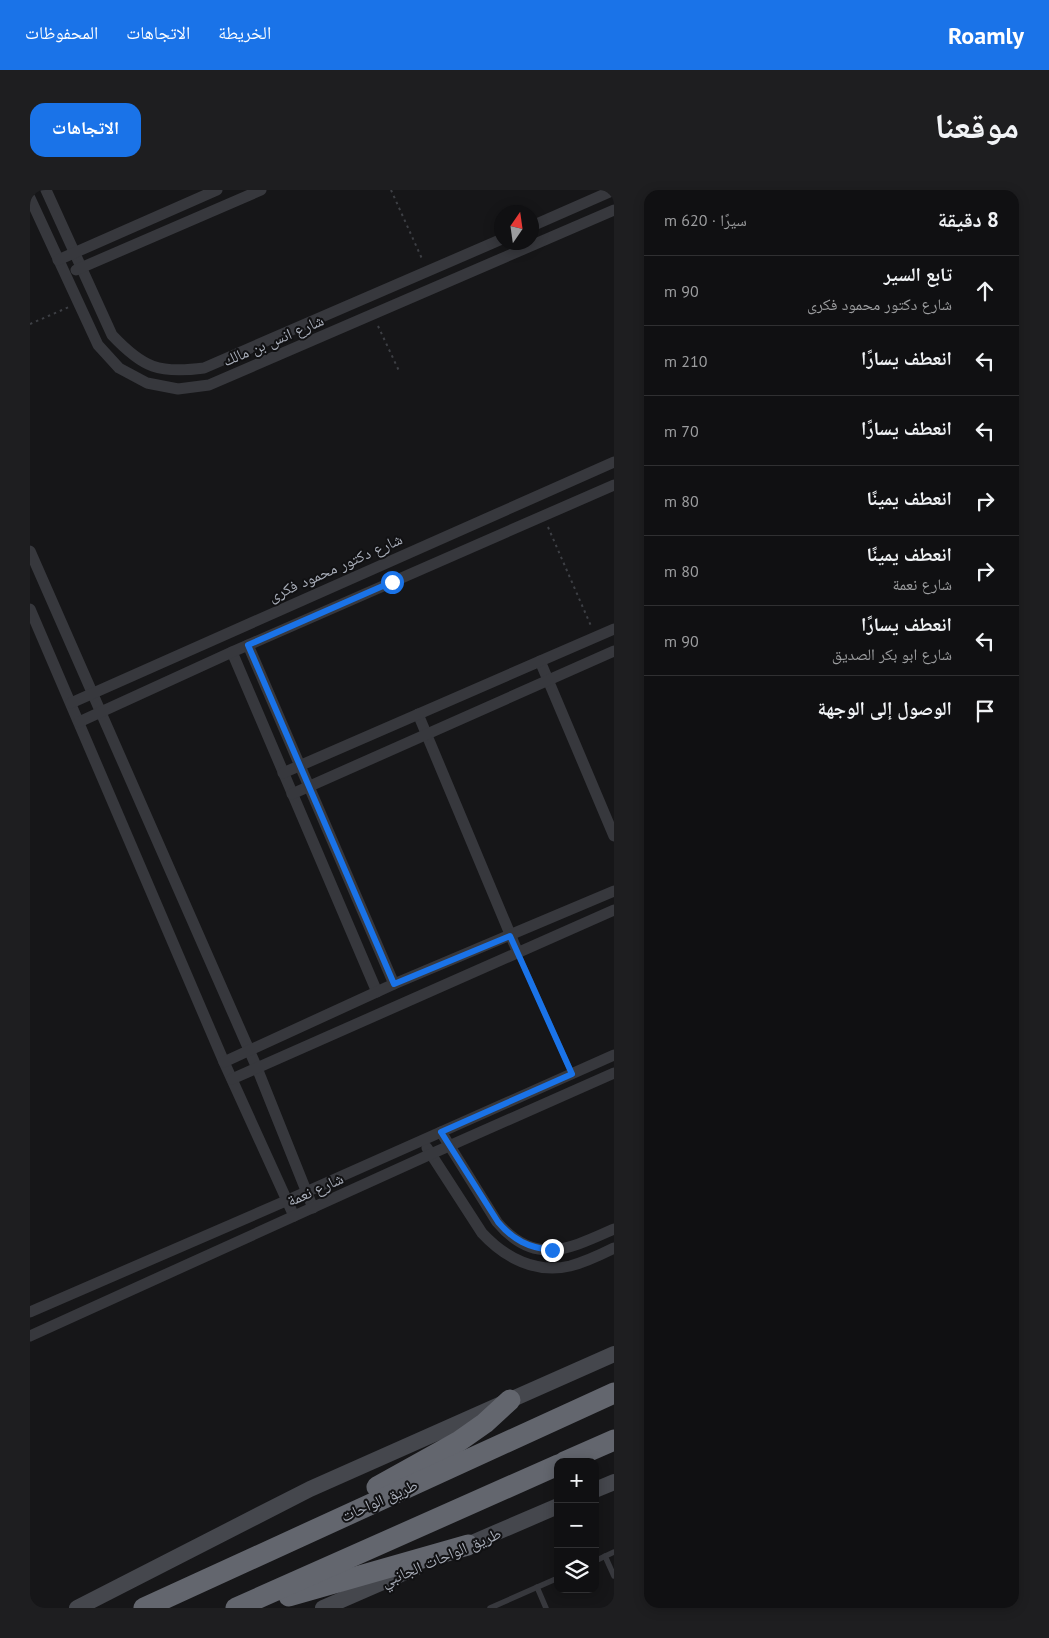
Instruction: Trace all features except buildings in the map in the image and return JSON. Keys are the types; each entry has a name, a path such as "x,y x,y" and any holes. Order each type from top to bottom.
{"highway":[{"name":"طريق الواحات","path":"144,1608 614,1393"},
{"path":"323,1525 363,1495 486,1423 510,1400"},
{"path":"573,1458 614,1440"},
{"path":"236,1608 554,1467"},
{"path":"248,1608 468,1545"}],"street":[{"name":"شارع انس بن مالك","path":"46,190 112,335 130,354 152,367 178,372 204,368 494,243"},
{"path":"58,260 218,190"},
{"path":"65,275 261,190"},
{"path":"539,223 614,190"},
{"name":"شارع انس بن مالك","path":"30,198 98,345 119,368 147,383 178,389 210,385 614,210"},
{"path":"365,299 372,314"},
{"name":"شارع دكتور محمود فكرى","path":"71,703 614,462"},
{"path":"79,722 232,652 614,485"},
{"path":"30,551 257,1068 308,1191 313,1208"},
{"path":"383,563 392,582"},
{"path":"30,609 224,1062 294,1216"},
{"path":"283,773 614,629"},
{"path":"248,645 394,984"},
{"path":"292,794 614,651"},
{"path":"232,652 377,992"},
{"path":"540,662 614,836"},
{"path":"418,714 518,954"},
{"path":"224,1062 394,984 614,891"},
{"path":"232,1079 614,910"},
{"name":"شارع نعمة","path":"30,1312 614,1055"},
{"name":"شارع نعمة","path":"30,1336 431,1154 614,1074"},
{"path":"441,1132 498,1222 511,1236 527,1246 546,1250 565,1249 614,1229"},
{"path":"422,1140 482,1233 506,1255 529,1264 552,1268 584,1262 614,1248"},
{"path":"77,1608 310,1489 614,1354"},
{"path":"599,1488 614,1482"},
{"name":"طريق الواحات الجانبي","path":"323,1608 554,1508"}],"lane":[{"path":"518,954 572,1074"},
{"path":"599,1559 614,1552"},
{"path":"605,1556 614,1576"},
{"path":"490,1608 554,1580"},
{"path":"537,1587 546,1608"}],"path":[{"path":"392,190 427,272"},
{"path":"30,324 78,303"},
{"path":"372,314 400,373"},
{"path":"543,516 596,637"}],"route":[{"path":"392,582 248,645 394,984 510,936 572,1074 441,1132 506,1232 527,1246 552,1250"}]}
